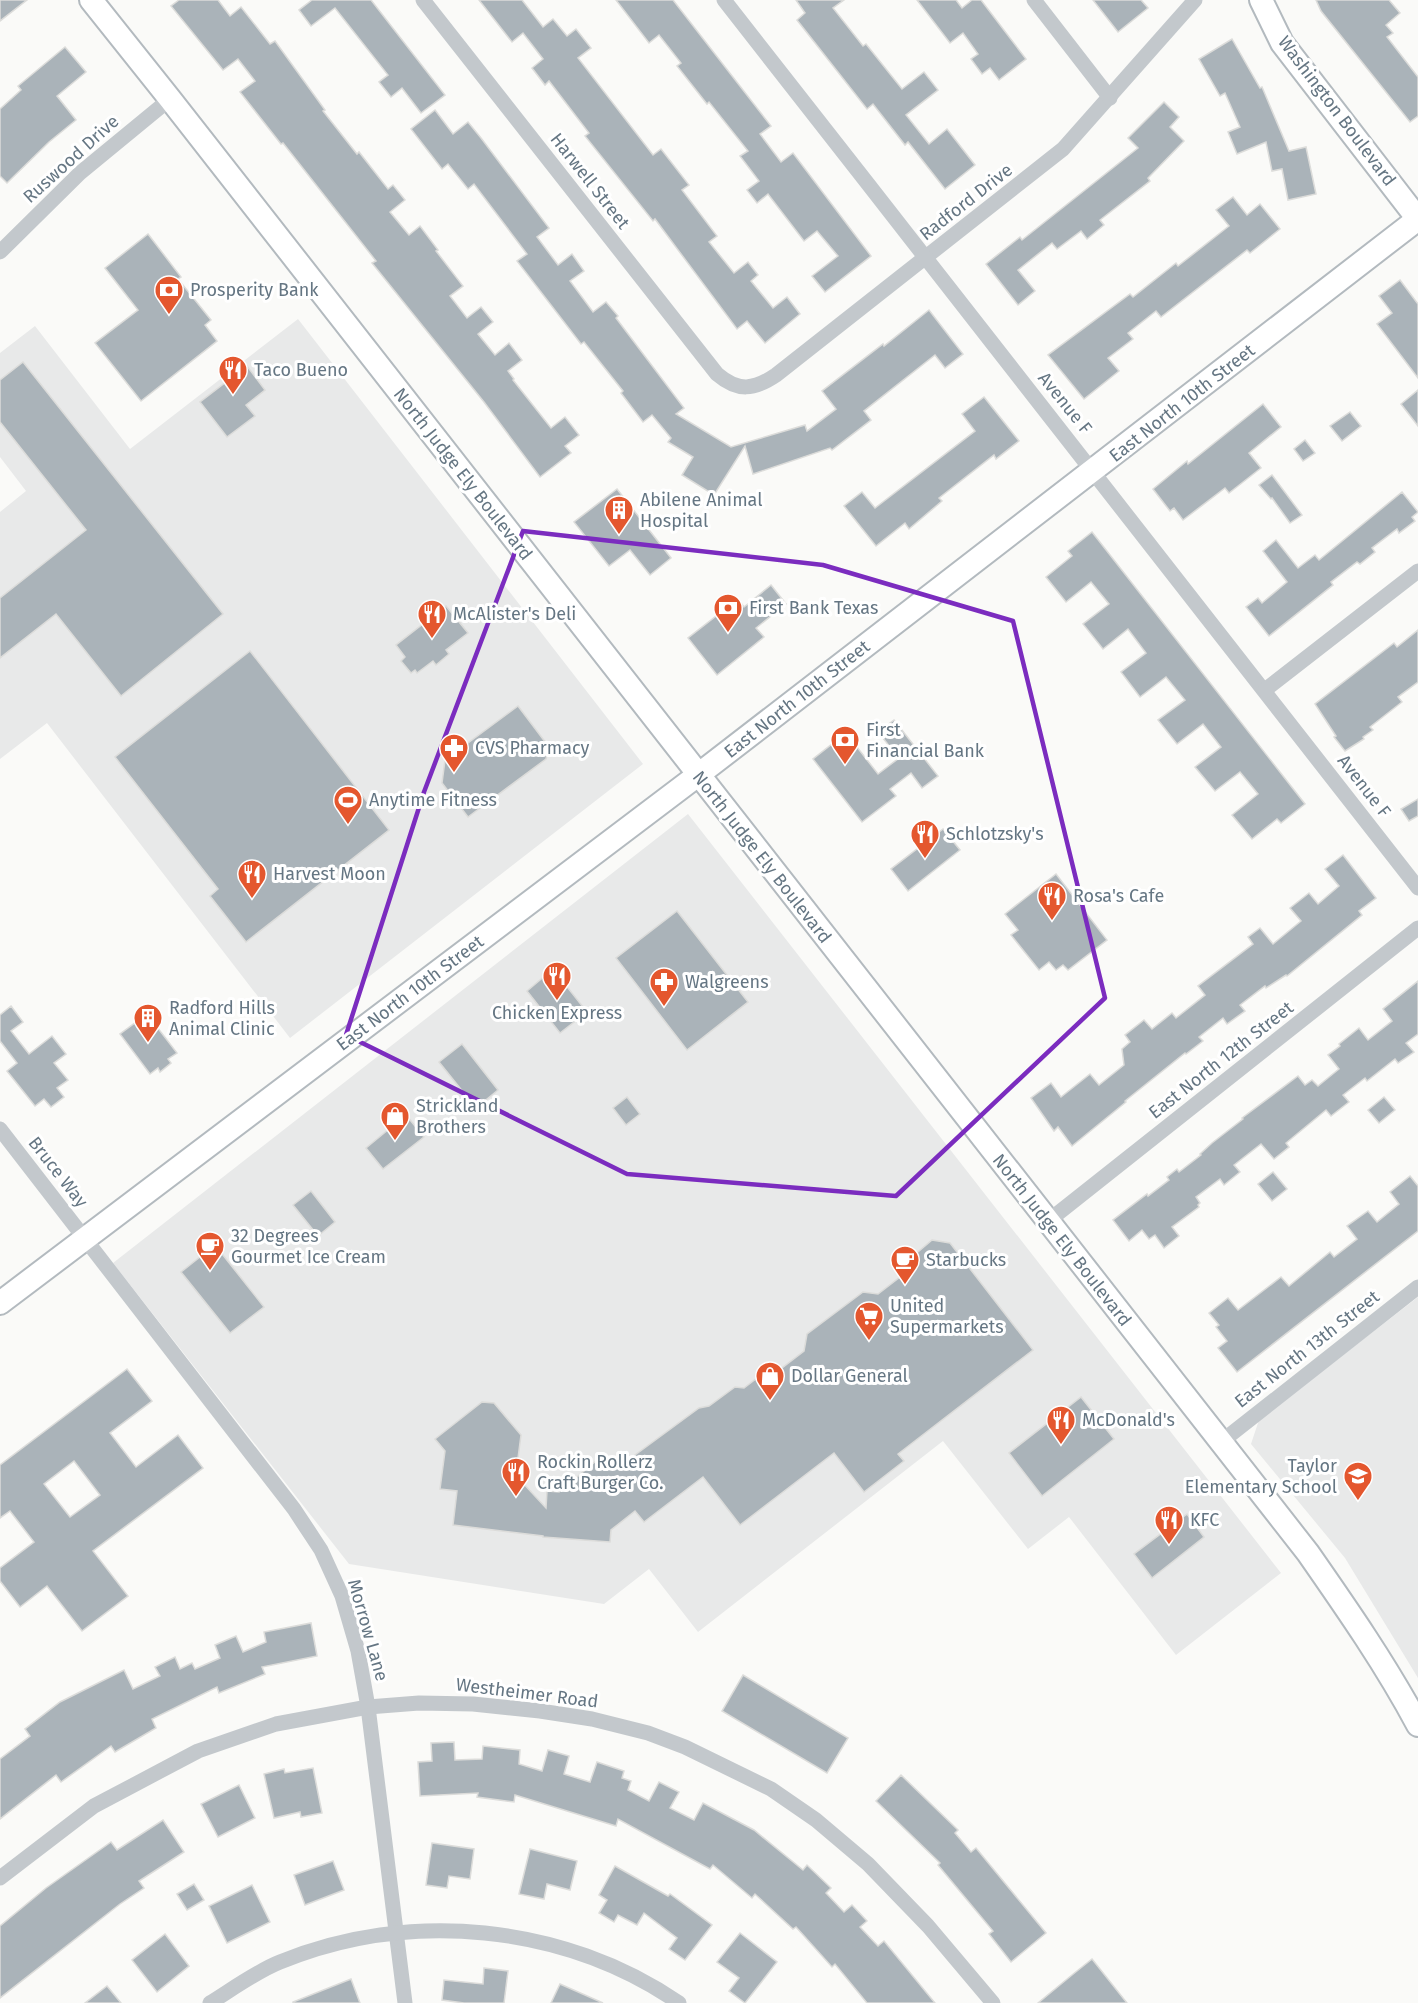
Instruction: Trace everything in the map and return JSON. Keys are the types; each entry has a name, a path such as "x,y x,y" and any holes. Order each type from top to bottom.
{"main road":[{"name":"North Judge Ely Boulevard","path":"91,0 1308,1553 1396,1683 1418,1725"},
{"name":"Washington Boulevard","path":"1261,0 1282,43 1418,219"},
{"name":"East North 10th Street","path":"0,1303 698,775 1418,219"}],"street":[{"name":"Harwell Street","path":"423,0 717,374 727,383"},
{"name":"Avenue F","path":"724,0 1418,888"},
{"path":"1034,0 1110,98"},
{"name":"Radford Drive","path":"727,383 743,388 763,384 1064,149 1195,0"},
{"name":"Ruswood Drive","path":"0,252 80,173 170,99"},
{"path":"1265,690 1418,571"},
{"name":"East North 12th Street","path":"1047,1222 1418,928"},
{"name":"Bruce Way","path":"0,1129 85,1239"},
{"name":"Morrow Lane","path":"85,1239 294,1509 321,1550 342,1596 357,1651 368,1707 405,2003"},
{"name":"East North 13th Street","path":"1221,1442 1418,1287"},
{"name":"Westheimer Road","path":"0,1878 94,1806 198,1751 276,1724 368,1707 419,1703 473,1704 540,1711 592,1719 648,1733 771,1789 816,1820 868,1864 928,1926 993,2003"},
{"path":"210,2003 278,1962 338,1942 397,1932 439,1931 515,1936 572,1950 623,1970 679,2003"}],"highlighted area":[{"path":"523,531 823,565 1013,621 1105,998 896,1196 627,1174 346,1035 424,792"}],"shaded area":[{"path":"298,319 643,764 290,1038 47,723 0,759 0,512 26,491 0,457 0,353 35,326 130,449"},
{"path":"688,814 1281,1573 1176,1655 1069,1517 1028,1549 943,1441 698,1632 649,1569 604,1604 349,1564 113,1263"},
{"name":"Taylor Elementary School","path":"1418,1297 1418,1678 1345,1558 1251,1444 1259,1420"}],"building":[{"path":"0,0 27,0 0,21"},
{"path":"179,0 218,0 230,16 241,7 270,44 275,41 325,110 323,111 357,154 359,152 388,189 393,185 405,200 390,212 409,235 420,226 438,250 436,251 463,286 450,296 467,318 481,307 493,322 478,334 495,355 509,343 522,360 508,371 513,380 551,428 565,417 579,435 565,446 571,453 540,477 484,402 372,263 376,261 240,92 255,81 238,59 223,70 171,6"},
{"path":"312,0 371,0 445,95 421,113 402,88 391,97 379,82 388,75 335,8 311,26 299,10"},
{"path":"479,0 522,0 543,27 553,19 567,36 576,29 591,48 578,58 653,155 661,149 689,185 682,190 717,236 709,242 734,273 748,262 758,275 751,281 773,308 787,297 800,314 765,343 747,321 737,329 655,219 653,221 585,136 589,133 549,81 545,85 532,68 543,59 523,33 512,42"},
{"path":"616,0 673,0 771,126 760,134 781,162 793,153 871,256 825,292 812,276 838,256 817,231 804,241 768,194 757,203 747,190 759,181 740,156 748,151 677,66 681,63 659,35 649,43"},
{"path":"796,0 844,0 833,8 863,46 866,44 902,89 924,72 938,90 906,115 929,144 947,129 975,165 945,189 908,142 905,145 873,104 867,109 797,20 805,13"},
{"path":"917,0 956,0 962,8 972,0 981,0 1026,59 999,80 990,68 982,74 971,59 978,54 963,33 950,43"},
{"path":"1093,0 1141,0 1148,8 1118,32"},
{"path":"1316,0 1389,0 1400,13 1386,25 1393,33 1387,37 1418,77 1418,116 1410,122 1321,11"},
{"path":"1232,39 1260,88 1262,87 1289,151 1306,147 1316,194 1288,200 1282,169 1272,171 1266,142 1237,154 1228,132 1240,127 1225,93 1220,96 1199,59"},
{"path":"65,47 86,72 57,96 76,120 49,142 7,183 0,176 0,109 21,90 18,86"},
{"path":"1164,102 1179,117 1170,127 1184,141 1148,178 1150,181 1100,220 1104,225 1087,239 1081,231 1057,249 1052,243 1018,270 1035,291 1018,305 986,264 1020,237 1022,240 1138,148 1128,138"},
{"path":"435,110 453,134 468,122 481,138 549,228 537,237 558,265 572,254 584,271 570,281 593,312 606,302 618,316 616,318 684,408 676,414 731,447 805,425 807,431 836,409 822,391 929,310 963,354 945,368 935,355 864,411 871,420 832,450 830,448 753,474 745,446 714,495 682,475 693,457 668,442 671,438 652,415 643,422 621,393 623,391 584,342 581,344 517,261 527,254 474,184 468,189 448,164 442,169 411,129"},
{"path":"1233,197 1247,215 1260,204 1280,229 1250,253 1247,250 1161,317 1156,311 1128,333 1133,339 1108,358 1119,371 1084,399 1048,355 1130,294 1133,297 1176,263 1178,266 1229,226 1216,210"},
{"name":"Prosperity Bank","path":"148,234 181,277 178,279 211,320 205,325 217,341 141,401 95,343 138,310 105,268"},
{"path":"1400,280 1418,304 1418,378 1377,324 1392,313 1379,296"},
{"path":"23,362 223,614 121,696 56,614 0,658 0,598 86,530 0,422 0,380"},
{"name":"Taco Bueno","path":"247,366 265,390 246,405 255,416 227,437 200,402"},
{"path":"1418,390 1418,426 1401,404"},
{"path":"984,397 1019,441 996,459 994,455 939,498 942,501 909,529 905,523 876,546 844,506 862,492 875,508 975,431 962,414"},
{"path":"1263,404 1281,427 1249,453 1261,468 1229,493 1225,488 1183,520 1174,508 1170,511 1153,489"},
{"path":"1350,412 1361,426 1342,441 1330,426"},
{"path":"1305,440 1315,453 1303,461 1294,449"},
{"path":"1272,475 1302,515 1290,523 1272,498 1259,485"},
{"name":"Abilene Animal Hospital","path":"617,489 671,558 650,575 630,550 609,566 574,522"},
{"path":"1402,492 1418,512 1412,517 1415,521 1399,533 1397,529 1372,548 1375,552 1360,564 1357,562 1331,582 1333,585 1269,636 1246,607 1258,598 1262,603 1287,582 1263,551 1276,540 1298,568 1315,555 1319,560"},
{"path":"1092,532 1305,804 1281,823 1277,819 1252,839 1232,815 1258,794 1240,772 1215,791 1195,767 1221,747 1203,724 1177,744 1158,720 1185,700 1166,677 1140,697 1121,672 1146,653 1128,629 1103,649 1083,624 1109,604 1091,582 1066,602 1046,577 1072,556 1068,551"},
{"name":"First Bank Texas","path":"771,585 786,604 756,628 764,637 717,675 688,638 738,599 744,607"},
{"name":"McAlister's Deli","path":"446,606 468,633 446,650 449,654 436,665 433,661 417,673 415,670 411,673 401,661 405,657 396,645"},
{"path":"1418,630 1418,682 1398,697 1402,702 1370,727 1373,730 1363,737 1364,739 1345,751 1315,704 1394,643 1397,647"},
{"path":"250,651 389,830 246,942 210,896 218,889 115,757"},
{"name":"CVS Pharmacy","path":"518,706 549,747 546,759 468,817 442,783 445,760"},
{"name":"First Financial Bank","path":"894,720 938,776 922,788 911,773 890,789 896,796 862,822 813,759 846,733 878,774 899,758 878,732"},
{"path":"1418,799 1418,816 1409,821 1401,809"},
{"name":"Schlotzsky's","path":"943,829 960,850 908,891 891,869"},
{"path":"1343,855 1376,898 1359,911 1362,915 1287,976 1266,988 1265,986 1240,1005 1245,1011 1227,1024 1223,1018 1199,1037 1203,1041 1125,1101 1072,1146 1058,1127 1054,1131 1031,1098 1051,1083 1061,1097 1090,1074 1099,1085 1124,1065 1122,1049 1130,1042 1125,1035 1144,1020 1152,1029 1172,1013 1176,1018 1205,995 1198,986 1253,944 1248,937 1260,928 1273,944 1301,921 1290,908 1309,893 1318,904 1339,886 1325,869"},
{"name":"Rosa's Cafe","path":"1056,874 1107,940 1068,970 1063,965 1056,970 1049,962 1039,970 1011,935 1018,930 1005,914"},
{"name":"Walgreens","path":"677,911 748,1002 687,1050 616,958"},
{"name":"Chicken Express","path":"553,969 587,1012 560,1033 527,991"},
{"path":"1418,981 1418,1034 1406,1043 1414,1052 1398,1063 1395,1059 1367,1081 1365,1078 1343,1095 1349,1102 1331,1116 1326,1110 1286,1143 1289,1147 1274,1159 1261,1144 1234,1165 1240,1172 1224,1185 1220,1179 1196,1197 1200,1203 1199,1207 1172,1227 1179,1236 1164,1248 1155,1235 1149,1239 1142,1230 1129,1241 1113,1220 1169,1180 1167,1177 1177,1169 1179,1172 1242,1118 1298,1076 1305,1085 1312,1080 1318,1086 1339,1069 1328,1055 1359,1028 1368,1040 1392,1021 1383,1009"},
{"path":"11,1006 23,1022 11,1031 29,1054 52,1036 66,1054 54,1063 68,1080 57,1088 64,1097 51,1107 44,1099 35,1106 7,1071 17,1063 0,1041 0,1015"},
{"name":"Radford Hills Animal Clinic","path":"147,1014 177,1053 168,1059 171,1063 160,1072 158,1068 150,1074 120,1034"},
{"path":"462,1044 498,1090 476,1108 439,1062"},
{"path":"627,1097 640,1114 626,1125 613,1108"},
{"path":"1384,1097 1395,1110 1379,1123 1368,1110"},
{"name":"Strickland Brothers","path":"406,1115 424,1137 383,1169 366,1148"},
{"path":"1273,1172 1287,1189 1272,1201 1258,1184"},
{"path":"1410,1176 1418,1186 1418,1231 1237,1372 1218,1348 1227,1341 1216,1327 1219,1325 1209,1313 1228,1298 1238,1310 1281,1277 1289,1286 1330,1252 1334,1257 1357,1239 1347,1226 1368,1211 1377,1222 1399,1204 1390,1192"},
{"path":"311,1191 335,1222 318,1236 293,1205"},
{"path":"932,1240 950,1243 1033,1350 898,1454 904,1461 864,1492 834,1453 740,1525 703,1477 644,1522 635,1511 611,1530 610,1542 543,1537 453,1525 457,1491 440,1489 445,1451 435,1439 482,1402 494,1403 521,1435 518,1458 508,1467 546,1508 547,1491 559,1492 559,1486 565,1487 596,1461 620,1466 699,1408 709,1406 735,1387 744,1388 761,1375 774,1374 804,1351 807,1334 863,1292 878,1294 909,1270 912,1257"},
{"path":"215,1245 264,1307 230,1333 181,1272"},
{"path":"127,1369 152,1401 110,1433 136,1467 178,1435 203,1468 93,1551 128,1596 82,1631 47,1586 20,1607 0,1581 0,1568 34,1542 10,1511 0,1518 0,1465","holes":["74,1461 100,1495 70,1517 44,1484"]},
{"name":"McDonald's","path":"1081,1397 1114,1439 1042,1496 1009,1453"},
{"name":"KFC","path":"1187,1514 1204,1537 1152,1578 1134,1554"},
{"path":"311,1623 317,1656 262,1667 265,1674 219,1693 217,1687 152,1719 156,1728 115,1752 111,1746 61,1782 56,1775 0,1819 0,1759 30,1736 25,1729 60,1702 124,1670 133,1689 160,1676 155,1667 175,1657 180,1669 192,1663 195,1669 220,1658 215,1645 236,1636 243,1652 266,1642 264,1632"},
{"path":"743,1675 848,1738 827,1773 722,1711"},
{"path":"454,1742 455,1760 482,1759 483,1746 520,1750 519,1764 542,1771 548,1750 569,1756 564,1774 590,1782 597,1762 624,1771 622,1778 631,1781 628,1790 649,1801 659,1782 679,1792 670,1808 694,1820 703,1803 754,1830 803,1870 807,1865 831,1888 826,1893 844,1912 852,1905 867,1921 860,1927 878,1946 884,1941 935,2003 867,2003 835,1964 832,1967 796,1927 793,1929 755,1894 752,1898 713,1865 710,1869 618,1819 616,1826 515,1795 514,1802 477,1797 478,1793 420,1796 418,1762 432,1761 431,1743"},
{"path":"313,1768 322,1813 301,1817 300,1812 274,1818 264,1774 284,1769 285,1773"},
{"path":"901,1775 958,1830 955,1833 971,1852 976,1848 1046,1933 1011,1962 989,1934 993,1931 938,1865 940,1863 876,1801"},
{"path":"239,1785 255,1818 218,1837 201,1804"},
{"path":"163,1820 184,1852 139,1881 144,1888 120,1904 0,1998 0,1926 46,1888 111,1842 117,1850"},
{"path":"432,1843 474,1849 470,1879 449,1876 447,1888 426,1885"},
{"path":"530,1849 577,1861 570,1890 547,1884 544,1899 519,1894"},
{"path":"333,1861 344,1890 305,1905 294,1875"},
{"path":"615,1866 668,1896 670,1894 712,1925 685,1960 669,1949 677,1938 644,1913 637,1925 618,1915 614,1922 599,1913 607,1900 599,1895"},
{"path":"194,1884 204,1900 187,1910 177,1894"},
{"path":"252,1885 270,1922 227,1943 209,1906"},
{"path":"740,1933 777,1962 745,2003 729,1991 739,1978 717,1962"},
{"path":"165,1934 189,1966 157,1992 132,1960"},
{"path":"1092,1959 1127,2003 1038,2003 1072,1975"},
{"path":"484,1968 508,1971 504,2003 464,2003 442,2000 444,1980 483,1984"},
{"path":"351,1979 360,2003 293,2003 293,2002"},
{"path":"560,1984 603,2003 551,2003"},
{"path":"107,1986 121,2003 85,2003"}],"place":[{"name":"Prosperity Bank","path":"169,316"},
{"name":"Taco Bueno","path":"233,396"},
{"name":"Abilene Animal Hospital","path":"619,536"},
{"name":"First Bank Texas","path":"728,634"},
{"name":"McAlister's Deli","path":"432,640"},
{"name":"First Financial Bank","path":"845,766"},
{"name":"CVS Pharmacy","path":"454,774"},
{"name":"Anytime Fitness","path":"348,826"},
{"name":"Schlotzsky's","path":"925,860"},
{"name":"Harvest Moon","path":"252,900"},
{"name":"Rosa's Cafe","path":"1052,922"},
{"name":"Chicken Express","path":"557,1002"},
{"name":"Walgreens","path":"664,1008"},
{"name":"Radford Hills Animal Clinic","path":"148,1044"},
{"name":"Strickland Brothers","path":"395,1142"},
{"name":"32 Degrees Gourmet Ice Cream","path":"210,1272"},
{"name":"Starbucks","path":"905,1286"},
{"name":"United Supermarkets","path":"869,1342"},
{"name":"Dollar General","path":"770,1402"},
{"name":"McDonald's","path":"1061,1446"},
{"name":"Rockin Rollerz Craft Burger Co.","path":"516,1498"},
{"name":"Taylor Elementary School","path":"1358,1502"},
{"name":"KFC","path":"1169,1546"}]}
